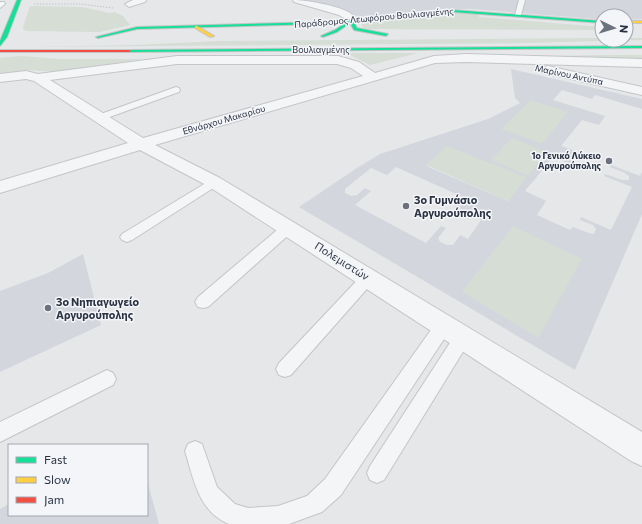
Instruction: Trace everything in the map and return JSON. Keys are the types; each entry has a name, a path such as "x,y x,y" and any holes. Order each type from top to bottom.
{"main road":[{"path":"2,40 19,0"},
{"name":"Παράδρομος Λεωφόρου Βουλιαγμένης","path":"176,36 94,37 137,28 307,24 453,11 594,21"},
{"name":"Βουλιαγμένης","path":"351,21 355,28 390,35 319,36 336,31 351,21"},
{"path":"191,36 215,36 196,27"},
{"path":"2,40 18,37"},
{"name":"Βουλιαγμένης","path":"0,51 493,54 642,47"},
{"path":"131,51 177,60"}],"street":[{"path":"129,4 142,0"},
{"path":"297,0 346,14 351,21"},
{"path":"322,7 337,2"},
{"path":"493,54 642,63"},
{"name":"Εθνάρχου Μακαρίου","path":"0,187 411,65 450,58 493,54"},
{"name":"Μαρίνου Αντύπα","path":"493,54 642,91"},
{"path":"0,78 26,75 38,78 177,60 338,60 355,65 372,77"},
{"path":"591,61 596,71 598,81"},
{"name":"Πολεμιστών","path":"38,78 141,144 214,182 642,450"}],"lane":[{"path":"518,15 522,0"},
{"path":"101,117 176,90"},
{"path":"127,237 214,182"},
{"path":"203,302 288,228"},
{"path":"285,369 368,278"},
{"path":"195,451 209,494 229,513 248,519 278,516 314,504 333,487 444,325"},
{"path":"377,473 463,337"},
{"path":"0,432 106,379"}],"path":[{"path":"32,4 80,4 114,8"}],"shaded area":[{"path":"305,0 642,0 642,19 634,20 634,8 594,8 594,19 471,9 440,9 363,18"},
{"path":"30,6 82,7 110,13 114,12 123,16 130,25 100,32 28,31 24,30 23,27"},
{"path":"478,13 479,17 594,26 594,30 367,29 362,27 362,24 368,22 424,14"},
{"path":"594,38 594,41 526,43 27,47 135,45 219,41"},
{"path":"634,38 642,38 642,40 634,40"},
{"path":"346,53 418,53 370,65"},
{"path":"642,55 642,62 503,57"},
{"path":"21,56 59,59 141,59 57,72 29,70 0,74 0,58"},
{"path":"511,69 642,99 642,109 595,95 592,99 562,90 553,100 605,116 599,125 582,120 561,146 581,153 573,165 553,157 525,191 546,201 537,215 570,230 573,227 594,234 596,229 593,225 580,220 581,217 611,230 632,187 604,176 605,174 622,180 629,180 629,176 610,167 611,165 640,176 642,172 642,214 575,370 299,207 380,154 488,119 520,103 515,98","holes":["426,166 526,177 508,201","396,167 463,197 454,207 481,220 468,239 460,235 453,245 447,245 440,242 438,238 446,228 441,226 426,243 355,205 371,191 365,188 357,195 351,196 345,193 345,189 371,168 387,175"]},
{"path":"531,100 568,112 542,144 501,129"},
{"path":"512,138 547,152 528,176 491,160"},
{"path":"447,146 526,177 508,201 426,165"},
{"path":"513,226 582,259 538,338 462,292"},
{"name":"3ο Νηπιαγωγείο Αργυρούπολης","path":"83,254 101,325 0,372 0,291 48,273"},
{"path":"148,484 159,524 0,524 0,509 8,505 8,516 148,516"}],"traffic: fast":[{"path":"0,45 5,37 19,0"},
{"path":"98,37 137,28 322,23 453,11 594,21"},
{"path":"323,36 336,31 351,21 355,29 386,35"},
{"path":"129,51 642,47"}],"traffic: slow":[{"path":"634,22 642,22"},
{"path":"196,27 212,36"}],"traffic: jam":[{"path":"0,51 129,51"}],"place":[{"name":"1ο Γενικό Λύκειο Αργυρούπολης","path":"609,161"},
{"name":"3ο Γυμνάσιο Αργυρούπολης","path":"406,206"},
{"name":"3ο Νηπιαγωγείο Αργυρούπολης","path":"48,308"}]}
